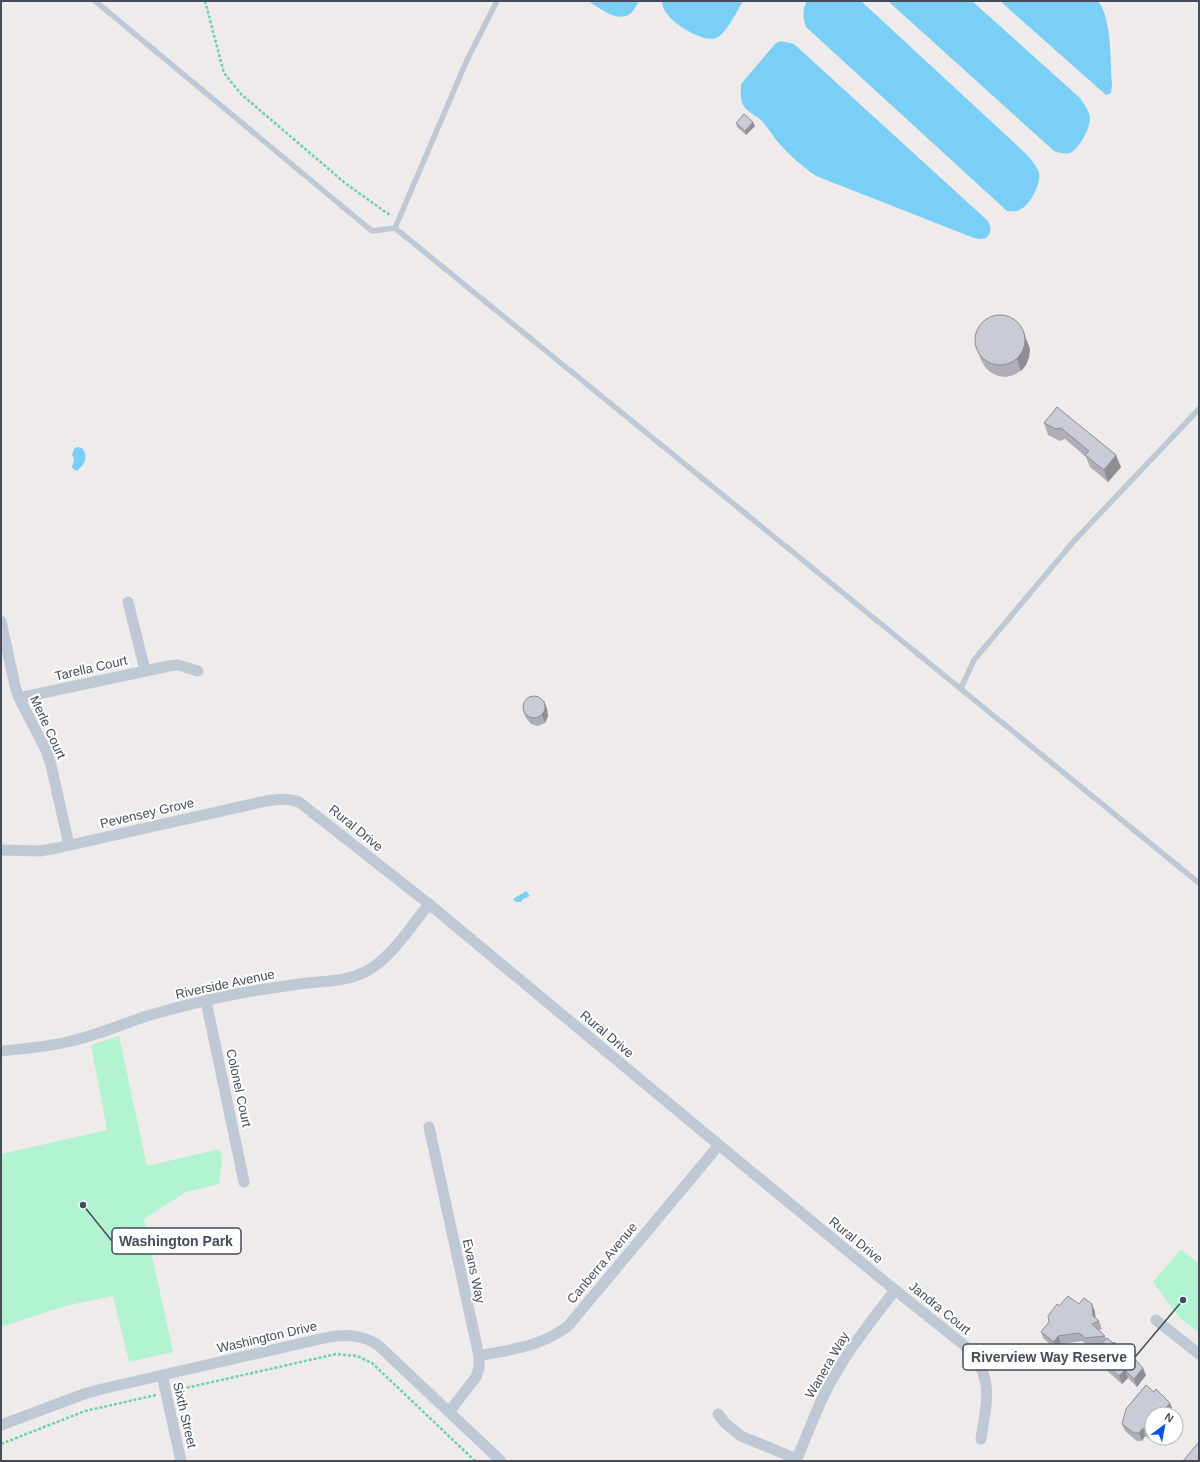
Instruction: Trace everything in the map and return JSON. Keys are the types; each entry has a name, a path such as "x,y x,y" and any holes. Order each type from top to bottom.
{"street":[{"name":"Tarella Court","path":"128,602 145,670"},
{"name":"Merle Court","path":"1,621 19,698 46,750 51,765 69,845"},
{"name":"Tarella Court","path":"19,698 174,665 198,671"},
{"name":"Pevensey Grove","path":"1,850 40,851 266,801 286,799 299,802"},
{"name":"Rural Drive","path":"299,802 429,904 719,1146 895,1290"},
{"name":"Riverside Avenue","path":"1,1051 48,1046 67,1042 109,1030 147,1016 206,1001 279,986 341,980 355,977 377,965 388,954 429,904"},
{"name":"Colonel Court","path":"206,1001 244,1182"},
{"name":"Evans Way","path":"428,1127 479,1356 479,1368 476,1377 449,1412"},
{"name":"Canberra Avenue","path":"479,1356 537,1343 549,1338 568,1326 719,1146"},
{"name":"Jandra Court","path":"895,1290 964,1345 980,1364 987,1386 988,1397 981,1439"},
{"name":"Wanera Way","path":"797,1460 820,1405 838,1370 866,1328 895,1290"},
{"path":"1156,1320 1199,1354"},
{"name":"Washington Drive","path":"1,1425 84,1394 329,1337 346,1335 358,1336 378,1345 501,1461"},
{"name":"Sixth Street","path":"162,1375 181,1461"},
{"path":"718,1414 725,1423 741,1436 797,1460"}],"lane":[{"path":"95,1 372,231 395,228 1199,883"},
{"path":"395,228 467,60 497,1"},
{"path":"961,688 974,660 1074,541 1199,409"}],"path":[{"path":"205,1 224,73 241,94 345,183 398,221"},
{"path":"1,1444 85,1411 336,1354 357,1356 372,1363 475,1461"}],"green space":[{"path":"119,1036 147,1166 220,1149 222,1161 219,1184 186,1192 144,1219 173,1352 129,1362 113,1296 65,1306 1,1327 1,1154 107,1130 91,1045"},
{"path":"1181,1249 1199,1264 1199,1333 1179,1317 1153,1282"}],"water":[{"path":"588,1 639,1 632,12 627,16 621,17 610,14"},
{"path":"662,1 743,1 724,32 720,36 711,39 697,36 677,24 665,12"},
{"path":"807,1 861,1 1030,158 1038,170 1039,178 1036,190 1030,201 1017,211 1007,211 806,27 804,20 804,7"},
{"path":"888,1 972,1 1080,98 1087,109 1090,121 1087,131 1078,146 1072,152 1068,153 1054,151"},
{"path":"1000,1 1098,1 1103,9 1108,29 1112,84 1111,93 1106,95"},
{"path":"780,41 794,44 988,221 990,230 986,238 974,238 816,176 790,155 762,121 745,108 741,98 741,84 775,44"},
{"path":"77,447 82,448 86,457 84,463 77,471 72,468 74,459 72,455 74,449"},
{"path":"526,891 530,896 523,899 521,902 516,902 513,899"}],"building":[{"path":"744,114 753,122 745,131 736,123"},
{"path":"1000,315 1010,317 1018,322 1023,330 1025,340 1023,350 1018,358 1010,363 1000,365 990,363 982,358 977,350 975,340 977,330 982,322 990,317"},
{"path":"1057,407 1116,455 1104,470 1085,455 1089,451 1061,428 1056,429 1044,423"},
{"path":"534,696 542,699 545,707 542,715 534,718 526,715 523,707 526,699"},
{"path":"1068,1296 1079,1304 1084,1298 1092,1304 1093,1316 1099,1321 1092,1324 1105,1336 1085,1338 1079,1333 1058,1336 1054,1342 1041,1332 1049,1322 1048,1316 1057,1304 1059,1306"},
{"path":"1107,1338 1119,1347 1121,1345 1130,1352 1143,1368 1134,1379 1125,1370 1119,1376 1103,1361 1107,1355 1098,1348"},
{"path":"1146,1385 1154,1392 1156,1389 1170,1403 1167,1406 1144,1406 1144,1429 1143,1428 1139,1433 1134,1433 1122,1424 1126,1409"},
{"path":"1199,1442 1199,1461 1183,1461"}],"place":[{"name":"Washington Park","path":"83,1205"},
{"name":"Riverview Way Reserve","path":"1183,1300"}]}
